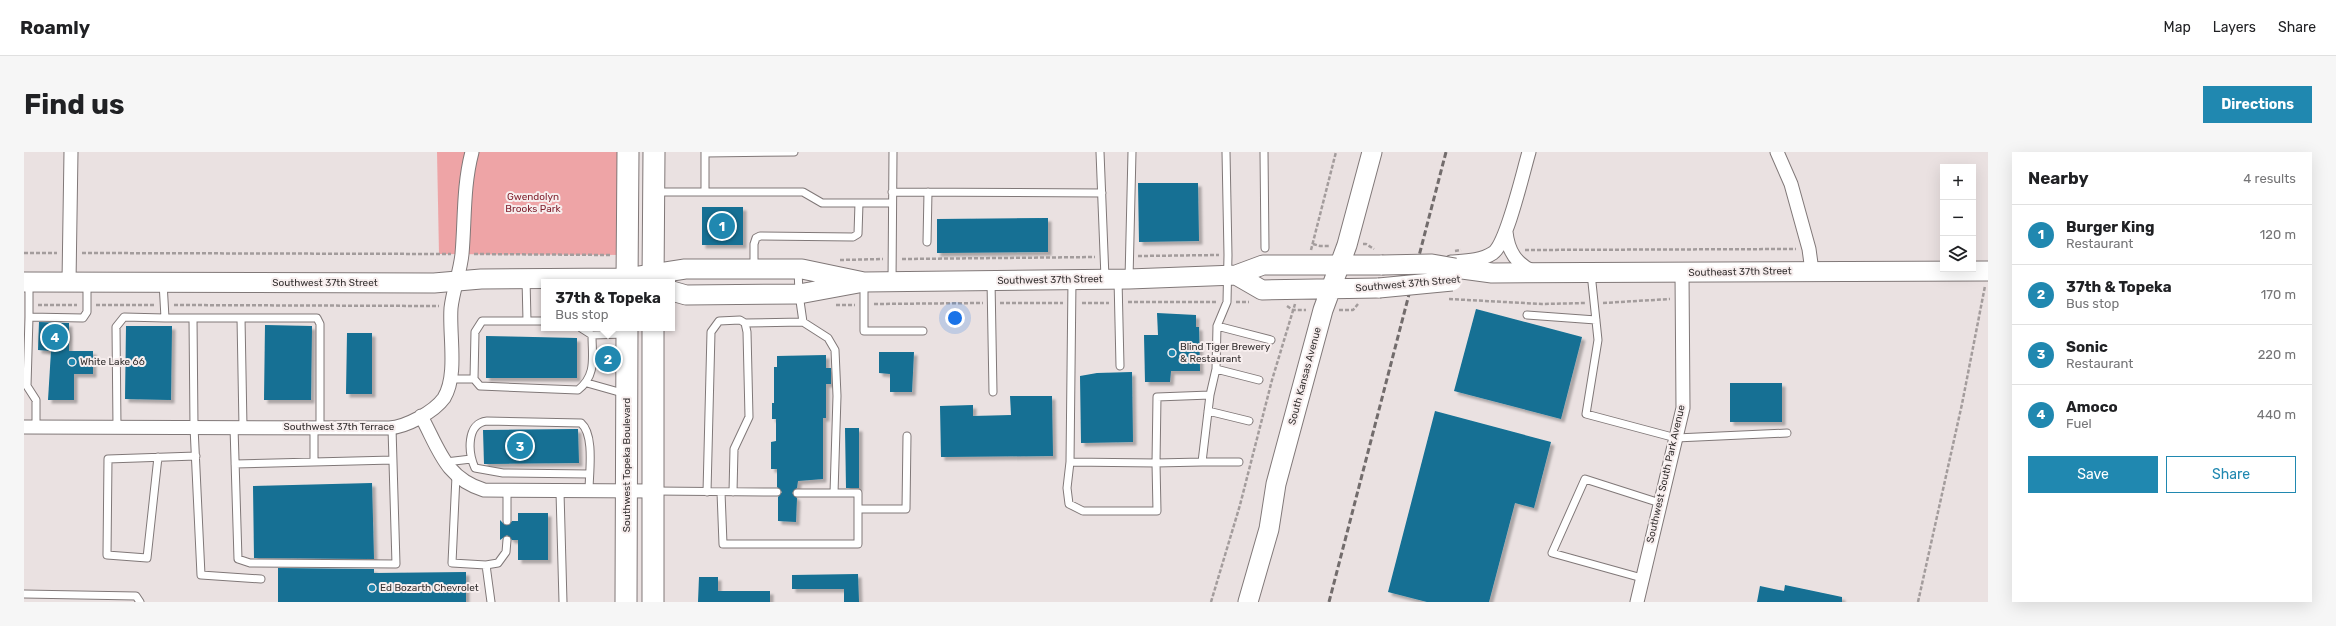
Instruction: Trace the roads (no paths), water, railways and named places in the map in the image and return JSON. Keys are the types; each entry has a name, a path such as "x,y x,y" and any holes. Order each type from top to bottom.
{"main road":[{"path":"628,152 640,279"},
{"path":"640,279 654,192 654,152"},
{"name":"South Kansas Avenue","path":"1248,602 1269,529 1276,484 1329,290 1347,245 1372,152"},
{"name":"Southwest 37th Street","path":"675,292 686,295 799,294 864,282 1072,280 1232,275 1263,265 1432,264 1455,272"},
{"name":"Southwest 37th Street","path":"644,279 685,269 798,269 864,282"},
{"name":"Southeast 37th Street","path":"1492,273 1988,271"},
{"name":"Southwest 37th Street","path":"1232,275 1262,290 1329,290 1379,288 1455,272 1492,273"},
{"name":"Southwest 37th Street","path":"27,282 457,282 480,279 541,279"},
{"name":"Southwest Topeka Boulevard","path":"626,602 627,331"},
{"path":"653,331 653,602"}],"street":[{"path":"71,152 78,282"},
{"name":"Southwest 37th Terrace","path":"30,427 392,428 405,425 421,416 443,399 451,379 452,307 462,254 464,190 472,152"},
{"path":"1455,272 1492,254 1498,249 1506,232 1529,152"},
{"path":"1777,152 1791,184 1809,249 1812,272"},
{"path":"1506,232 1510,250 1519,263 1537,274"},
{"name":"Southwest South Park Avenue","path":"1637,602 1683,408 1682,273"},
{"path":"421,416 446,462 456,476 470,486 484,490 507,491 653,491"}],"lane":[{"path":"706,192 705,152 794,152"},
{"path":"892,282 893,152"},
{"path":"1100,152 1102,193 1117,279 1120,366"},
{"path":"1117,279 1132,152"},
{"path":"1202,462 1210,395 1216,369 1217,326 1227,302 1232,275 1226,152"},
{"path":"1264,152 1265,248"},
{"path":"654,192 803,192 822,202 892,203"},
{"path":"892,192 1102,193"},
{"path":"927,242 928,192"},
{"path":"754,269 754,244 756,238 760,236 853,236 858,234 859,203"},
{"path":"798,269 799,294 803,322"},
{"path":"1591,273 1598,340 1586,414 1676,438 1787,433"},
{"path":"526,279 527,321"},
{"path":"1072,280 1070,462 1067,488 1069,504 1083,511 1157,511 1156,463 1158,397 1210,395"},
{"path":"991,281 993,392"},
{"path":"27,282 29,317 26,334 25,386 36,400 30,427"},
{"path":"29,317 83,318 87,312 87,305 78,282"},
{"path":"164,282 165,318"},
{"path":"864,282 864,331 924,331"},
{"path":"1527,315 1596,320"},
{"path":"117,427 116,327 124,317 317,318 320,324 317,428 314,462"},
{"path":"193,318 194,427 200,575 261,579"},
{"path":"241,318 238,427 235,464 238,559 250,563 396,564 392,428"},
{"path":"541,321 482,320 475,332 474,378 480,386 578,390 587,383 592,370 592,335"},
{"path":"707,492 711,332 719,320 740,320 745,323 803,322 828,338 835,350 837,396 834,493"},
{"path":"733,492 734,449 749,417 747,332 745,323"},
{"path":"1217,326 1271,340"},
{"path":"586,331 592,335 627,331"},
{"path":"1216,369 1259,380"},
{"path":"451,379 474,378"},
{"path":"587,383 627,394"},
{"path":"1208,411 1249,421"},
{"path":"589,474 488,472 475,468 470,452 473,430 481,421 574,421 581,423 588,433 589,474 589,491"},
{"path":"858,509 906,509 907,436"},
{"path":"158,457 147,558 107,555 108,459 158,457 196,456"},
{"path":"446,462 471,459"},
{"path":"235,464 393,460"},
{"path":"1070,462 1239,462"},
{"path":"456,476 452,563 486,566 498,563 506,552 507,540"},
{"path":"1642,578 1552,553 1585,479 1660,503"},
{"path":"507,491 507,521"},
{"path":"653,491 777,492"},
{"path":"560,492 563,602"},
{"path":"721,492 723,544 858,544 858,493 797,493"},
{"path":"486,566 491,602"},
{"path":"24,594 136,596 140,602"}],"railway":[{"path":"1329,602 1446,152"}],"place":[{"name":"Burger King","path":"722,226"},
{"name":"Amoco","path":"55,337"},
{"name":"Blind Tiger Brewery & Restaurant","path":"1172,353"},
{"name":"37th & Topeka","path":"608,359"},
{"name":"White Lake 66","path":"72,362"},
{"name":"Sonic","path":"520,446"},
{"name":"Ed Bozarth Chevrolet","path":"372,588"}],"park label":[{"name":"Gwendolyn Brooks Park","path":"533,202"}]}
